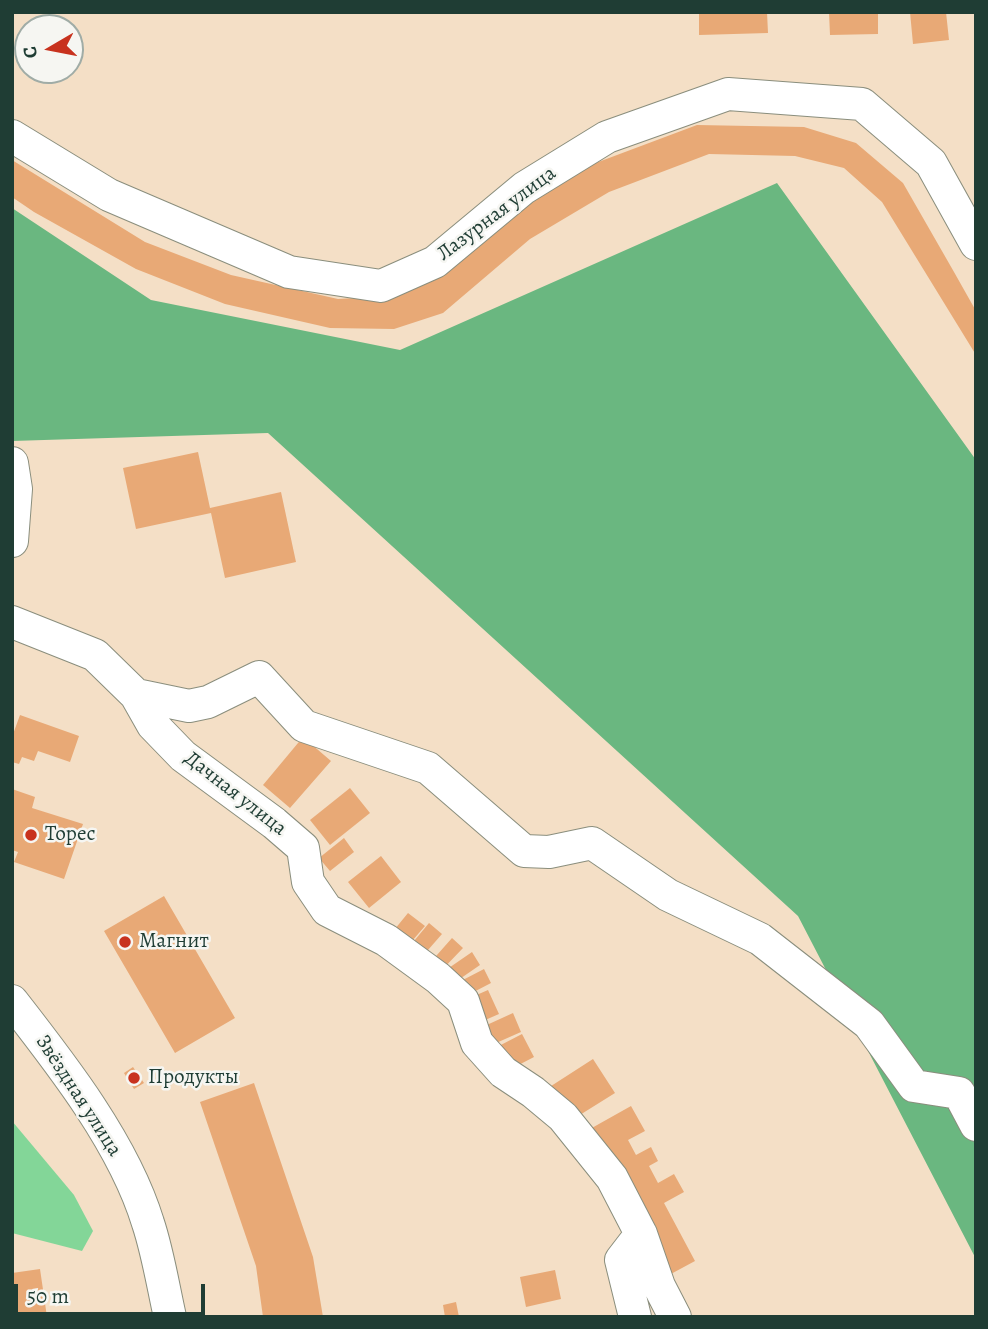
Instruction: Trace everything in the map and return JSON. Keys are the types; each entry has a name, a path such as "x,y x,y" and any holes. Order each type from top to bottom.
{"street":[{"name":"Лазурная улица","path":"12,136 109,195 289,272 381,286 435,262 524,188 607,137 728,94 862,104 931,163 976,244"},
{"path":"12,463 16,489 12,541"},
{"name":"Дачная улица","path":"12,622 95,655 136,695 153,725 183,756 274,823 303,848 308,881 327,910 386,940 438,978 463,1001 477,1043 503,1072 533,1092 562,1117 612,1178 642,1234 659,1286 675,1317"},
{"path":"136,695 190,706 208,702 260,677 304,726 428,768 524,851 549,852 592,843 668,895 760,939 869,1024 914,1086 959,1093 976,1125"},
{"name":"Звёздная улица","path":"12,1000 48,1046 118,1151 148,1222 170,1317"},
{"path":"635,1317 621,1260 642,1234"}],"green space":[{"path":"777,183 976,460 976,1259 798,916 268,433 12,441 12,208 151,300 400,350"},
{"path":"12,1121 74,1195 93,1231 82,1251 12,1233"}],"building":[{"path":"699,12 767,12 768,33 699,35"},
{"path":"829,12 878,12 878,34 830,35"},
{"path":"910,12 946,12 949,40 913,44"},
{"path":"697,125 804,127 856,143 903,183 954,272 976,311 976,355 882,202 844,168 795,156 709,154 609,192 530,239 443,313 394,329 330,328 225,304 136,269 12,197 12,160 145,242 231,275 338,299 391,296 510,213 593,164"},
{"path":"198,452 210,508 281,492 296,562 225,578 211,513 136,529 123,468"},
{"path":"20,715 79,736 70,762 38,751 34,761 22,757 19,764 12,762 12,737"},
{"path":"303,737 331,761 290,808 263,785"},
{"path":"350,788 370,813 330,845 310,820"},
{"path":"12,789 35,797 32,808 83,824 64,879 14,862 18,852 12,850"},
{"path":"344,838 354,852 330,871 319,858"},
{"path":"381,856 401,882 369,908 348,882"},
{"path":"164,896 235,1018 175,1053 104,931"},
{"path":"408,913 425,926 406,948 390,935"},
{"path":"429,923 442,934 421,958 409,947"},
{"path":"452,938 463,948 439,973 429,964"},
{"path":"472,952 480,965 451,985 443,972"},
{"path":"484,969 491,983 466,996 459,982"},
{"path":"488,990 499,1014 476,1024 465,1000"},
{"path":"513,1013 521,1032 487,1047 478,1029"},
{"path":"522,1034 534,1057 507,1071 495,1048"},
{"path":"593,1059 615,1093 575,1118 548,1088"},
{"path":"133,1067 144,1083 134,1089 124,1073"},
{"path":"254,1083 313,1257 323,1317 263,1317 256,1266 200,1102"},
{"path":"631,1106 645,1131 628,1140 636,1155 651,1147 658,1161 649,1166 658,1183 674,1174 684,1192 664,1203 695,1261 669,1275 590,1129"},
{"path":"40,1269 47,1317 12,1317 12,1273"},
{"path":"555,1270 561,1299 526,1307 520,1277"},
{"path":"456,1302 459,1317 445,1317 443,1305"}],"place":[{"name":"Торес","path":"31,835"},
{"name":"Магнит","path":"125,942"},
{"name":"Продукты","path":"134,1078"}]}
